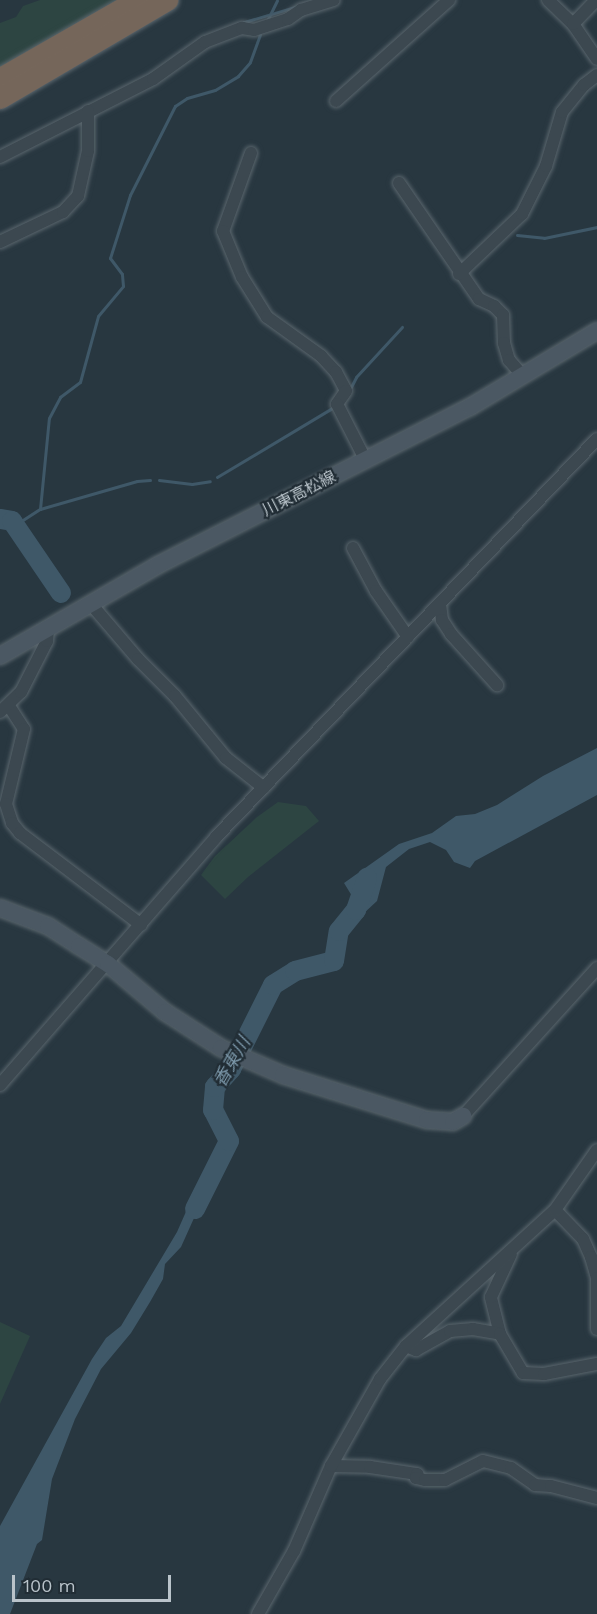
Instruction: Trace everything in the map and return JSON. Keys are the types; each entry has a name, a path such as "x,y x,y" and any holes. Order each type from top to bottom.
{"highway":[{"path":"0,78 136,0"},
{"path":"0,98 167,0"}],"main road":[{"name":"川東高松線","path":"0,656 158,565 366,461 523,376 597,331"},
{"path":"0,908 48,926 108,964 142,994 201,1037 283,1075 442,1124 453,1122 463,1116"}],"street":[{"path":"0,157 153,79 205,42 242,28 254,30 288,19 301,10 334,0"},
{"path":"336,101 448,0"},
{"path":"548,0 573,24 597,59"},
{"path":"573,24 596,0"},
{"path":"459,274 522,214 546,166 562,112 584,85 597,75"},
{"path":"0,242 63,213 78,196 88,152 88,111"},
{"path":"251,153 223,231 242,277 267,317 321,357 336,372 346,391 337,404 366,461"},
{"path":"399,183 432,234 437,236 459,274 479,299 494,306 503,315 504,343 509,360 523,376"},
{"path":"0,1085 108,964 216,837 597,439"},
{"path":"353,548 376,591 408,637"},
{"path":"91,604 138,659 175,696 226,758 264,788"},
{"path":"440,604 442,620 451,634 497,685"},
{"path":"48,628 47,641 21,692 4,709 24,729 3,802 12,823 20,833 141,925"},
{"path":"463,1116 597,968"},
{"path":"258,1614 294,1551 331,1466 380,1379 406,1346 555,1210 597,1150"},
{"path":"555,1210 583,1239 591,1257 597,1278 597,1329"},
{"path":"513,1248 491,1297 500,1334 523,1373 537,1375 597,1364"},
{"path":"406,1346 416,1350 450,1331 460,1329 500,1334"},
{"path":"331,1466 370,1467 417,1474 416,1478 425,1480 445,1480 483,1461 512,1468 535,1485 551,1486 597,1498"}],"green space":[{"path":"40,0 122,0 0,71 0,23 16,17 23,6"},
{"path":"278,802 306,806 319,821 248,877 225,899 201,875 215,856 257,817"},
{"path":"0,1322 30,1336 0,1404"}],"water":[{"path":"597,748 597,795 475,861 470,868 454,862 446,850 430,842 409,849 386,867 377,901 363,914 344,883 399,844 432,833 456,816 475,814 497,805 543,776"},
{"path":"202,1185 215,1186 199,1207 181,1247 165,1264 163,1279 150,1302 131,1333 101,1369 75,1419 52,1479 42,1540 37,1544 10,1614 0,1614 0,1526 92,1359 106,1338 121,1326 177,1232 192,1198"}],"waterway":[{"path":"266,23 277,0"},
{"path":"241,23 298,6"},
{"path":"15,525 40,509 49,418 60,397 80,382 98,316 123,286 122,274 110,258 130,195 175,106 187,98 215,90 238,76 250,62 260,35"},
{"path":"517,235 544,238 597,227"},
{"path":"351,387 356,377 402,327"},
{"path":"217,477 334,407"},
{"path":"40,509 137,481 150,480"},
{"path":"159,480 192,484 210,481"},
{"path":"0,519 12,521 61,593"},
{"name":"香東川","path":"195,1209 229,1141 213,1110 215,1087 231,1069 273,985 295,971 334,961 339,931 356,910 367,878"}]}
